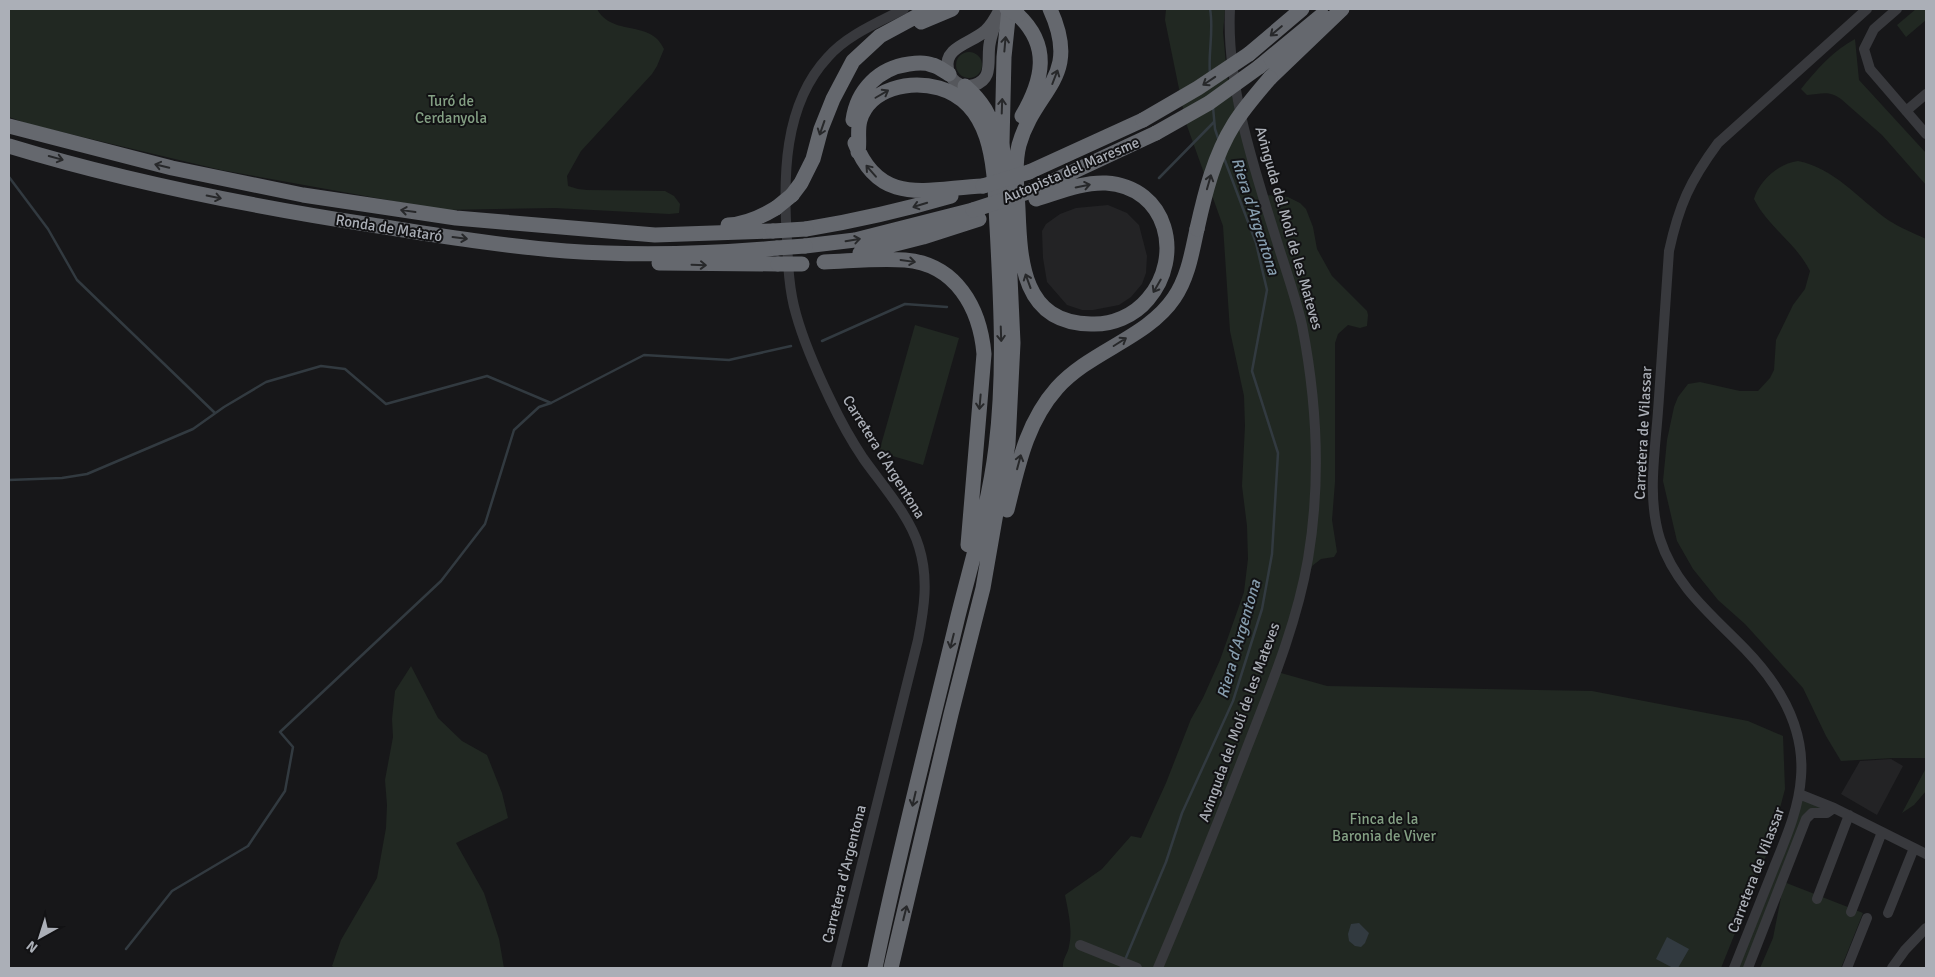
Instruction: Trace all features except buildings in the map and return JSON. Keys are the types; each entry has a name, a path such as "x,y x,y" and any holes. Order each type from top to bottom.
{"highway":[{"path":"456,218 658,228 737,225 760,218 792,195 801,183 813,159 821,129 853,61 880,36 930,9"},
{"path":"841,83 858,60 887,38 952,9"},
{"path":"1035,195 1087,184 1107,183 1124,186 1142,195 1153,206 1163,222 1168,254 1158,286 1147,301 1134,312 1122,318 1107,323 1080,324 1052,314 1041,304 1026,280 1020,242 1016,167 1019,144 1032,117 1051,86 1059,66 1060,45 1058,30 1050,9"},
{"name":"Autopista del Maresme","path":"773,231 806,229 851,222 905,210 1029,172 1144,120 1198,88 1249,54 1302,9"},
{"name":"Autopista del Maresme","path":"777,248 855,240 976,215 1035,195 1156,133 1209,103 1259,67 1330,9"},
{"path":"983,588 994,560 1020,455 1035,419 1048,399 1070,375 1098,354 1138,330 1160,314 1174,298 1187,269 1212,172 1233,125 1249,102 1270,78 1342,9"},
{"path":"1001,194 1012,134 1034,93 1041,64 1040,50 1030,27 1011,11"},
{"path":"875,968 976,550 996,448 1002,377 1001,194 1004,57 1011,11"},
{"path":"949,74 932,64 923,63 901,65 887,70 878,76 866,87 854,110 852,126 854,140 858,152 872,174 886,184 904,190 933,191 983,186"},
{"path":"858,152 860,121 873,100 895,87 910,85 938,88 951,93 976,113 985,130 1001,194"},
{"path":"892,966 983,588 1000,495 1010,418 1013,343 997,148 993,124 982,102 965,86"},
{"name":"Ronda de Mataró","path":"9,126 172,168 303,195 456,218 655,235 773,231"},
{"name":"Ronda de Mataró","path":"9,146 163,186 268,208 512,245 566,251 655,254 777,248"},
{"path":"824,262 880,249 976,215"},
{"path":"512,245 574,257 677,264 802,264 906,260 922,264 944,274 955,283 976,312 982,332 984,354 972,521 964,572 964,594"}],"main road":[{"path":"999,9 990,40 989,68 984,79 974,86 965,86 956,82 949,74 948,62 950,55 956,48 966,44 987,30 999,9"},
{"path":"966,44 980,48 988,59"}],"street":[{"name":"Carretera d'Argentona","path":"836,968 918,640 925,594 925,575 919,547 911,528 860,454 830,399 805,342 789,285 785,211 786,176 791,132 798,107 816,70 829,55 843,44 862,31 904,9"},
{"name":"Avinguda del Molí de les Mateves","path":"1158,968 1217,826 1276,673 1308,560 1315,493 1315,429 1311,377 1303,331 1245,130 1234,78 1229,34 1230,9"},
{"name":"Carretera de Vilassar","path":"1734,968 1787,834 1802,776 1800,749 1794,721 1782,695 1762,667 1702,607 1679,580 1665,554 1659,537 1654,512 1653,480 1669,251 1686,191 1718,142 1867,9"},
{"path":"1894,10 1874,29 1864,49 1870,69 1926,134"},
{"path":"1906,111 1926,94"},
{"path":"1798,794 1849,815 1926,854"},
{"path":"1748,968 1806,819 1812,813 1827,813 1834,808"},
{"path":"1816,899 1849,815"},
{"path":"1851,912 1882,832"},
{"path":"1888,913 1914,848"},
{"path":"1848,968 1867,918"},
{"path":"1892,968 1905,950 1926,928"},
{"path":"1084,947 1137,968"}],"shaded area":[{"path":"1108,205 1127,213 1139,225 1147,256 1146,273 1142,284 1131,297 1119,305 1082,310 1067,305 1047,282 1043,258 1042,231 1046,224 1060,214 1076,208"},
{"path":"1891,759 1903,766 1877,815 1841,794 1860,761"},
{"path":"1359,923 1369,933 1361,947 1355,946 1349,941 1348,934 1351,924"},
{"path":"1667,937 1689,949 1678,968 1673,968 1656,959"}],"green space":[{"name":"Turó de Cerdanyola","path":"9,9 597,9 604,18 612,23 650,34 658,40 664,49 652,74 581,151 567,176 568,186 587,190 665,191 674,196 680,204 679,213 555,208 443,210 221,170 28,124 9,117"},
{"name":"Finca de la Baronia de Viver","path":"1166,9 1225,9 1223,32 1227,76 1243,141 1266,195 1288,197 1300,203 1306,209 1313,227 1317,249 1332,276 1367,311 1368,315 1367,326 1360,328 1348,325 1338,334 1335,343 1335,482 1332,520 1337,552 1334,557 1321,559 1312,566 1281,673 1327,686 1592,691 1748,721 1783,736 1785,789 1770,846 1721,968 1063,968 1070,940 1070,920 1065,895 1102,869 1131,836 1141,838 1166,783 1191,719 1203,698 1220,660 1244,592 1248,559 1247,526 1242,486 1245,426 1244,396 1230,331 1223,226 1186,123 1165,20"},
{"path":"1916,9 1925,9 1926,20 1906,37 1897,25"},
{"path":"1855,39 1859,80 1926,153 1926,185 1882,135 1841,99 1833,94 1807,95 1801,89 1826,61"},
{"path":"969,52 978,56 982,65 978,74 969,78 960,74 956,65 960,56"},
{"path":"1798,161 1823,170 1835,177 1888,220 1926,239 1926,758 1841,761 1826,736 1803,688 1745,624 1718,600 1693,569 1677,541 1663,481 1667,440 1674,407 1678,397 1688,384 1700,382 1740,391 1758,391 1770,378 1774,370 1776,340 1793,305 1805,289 1810,271 1754,199 1760,186 1771,174 1784,165"},
{"path":"915,325 959,338 923,465 879,452"},
{"path":"411,666 438,718 462,741 487,755 502,793 508,818 456,843 484,893 499,939 504,968 335,968 332,966 341,940 377,878 386,828 385,780 393,737 392,719 395,691"},
{"path":"1926,768 1926,791 1914,805 1902,813"},
{"path":"1800,795 1834,808 1812,813 1748,968 1735,968"},
{"path":"1784,882 1863,913 1841,968 1760,968 1773,938"}],"waterway":[{"name":"Riera d'Argentona","path":"1210,9 1210,74"},
{"name":"Riera d'Argentona","path":"1213,107 1215,129 1219,141"},
{"path":"1159,178 1214,122"},
{"name":"Riera d'Argentona","path":"1125,960 1166,862 1182,813 1233,701 1262,609 1272,554 1278,453 1252,371 1267,290 1256,243 1224,158"},
{"path":"9,177 48,229 77,280 215,413"},
{"path":"822,341 905,304 947,307"},
{"path":"9,480 62,478 87,474 193,429 224,407 266,382 321,366 345,369 386,404 487,376 551,403 644,355 729,360 791,346"},
{"path":"126,949 172,891 248,846 285,791 293,747 280,732 441,581 485,524 514,430 539,407 551,403"}]}
